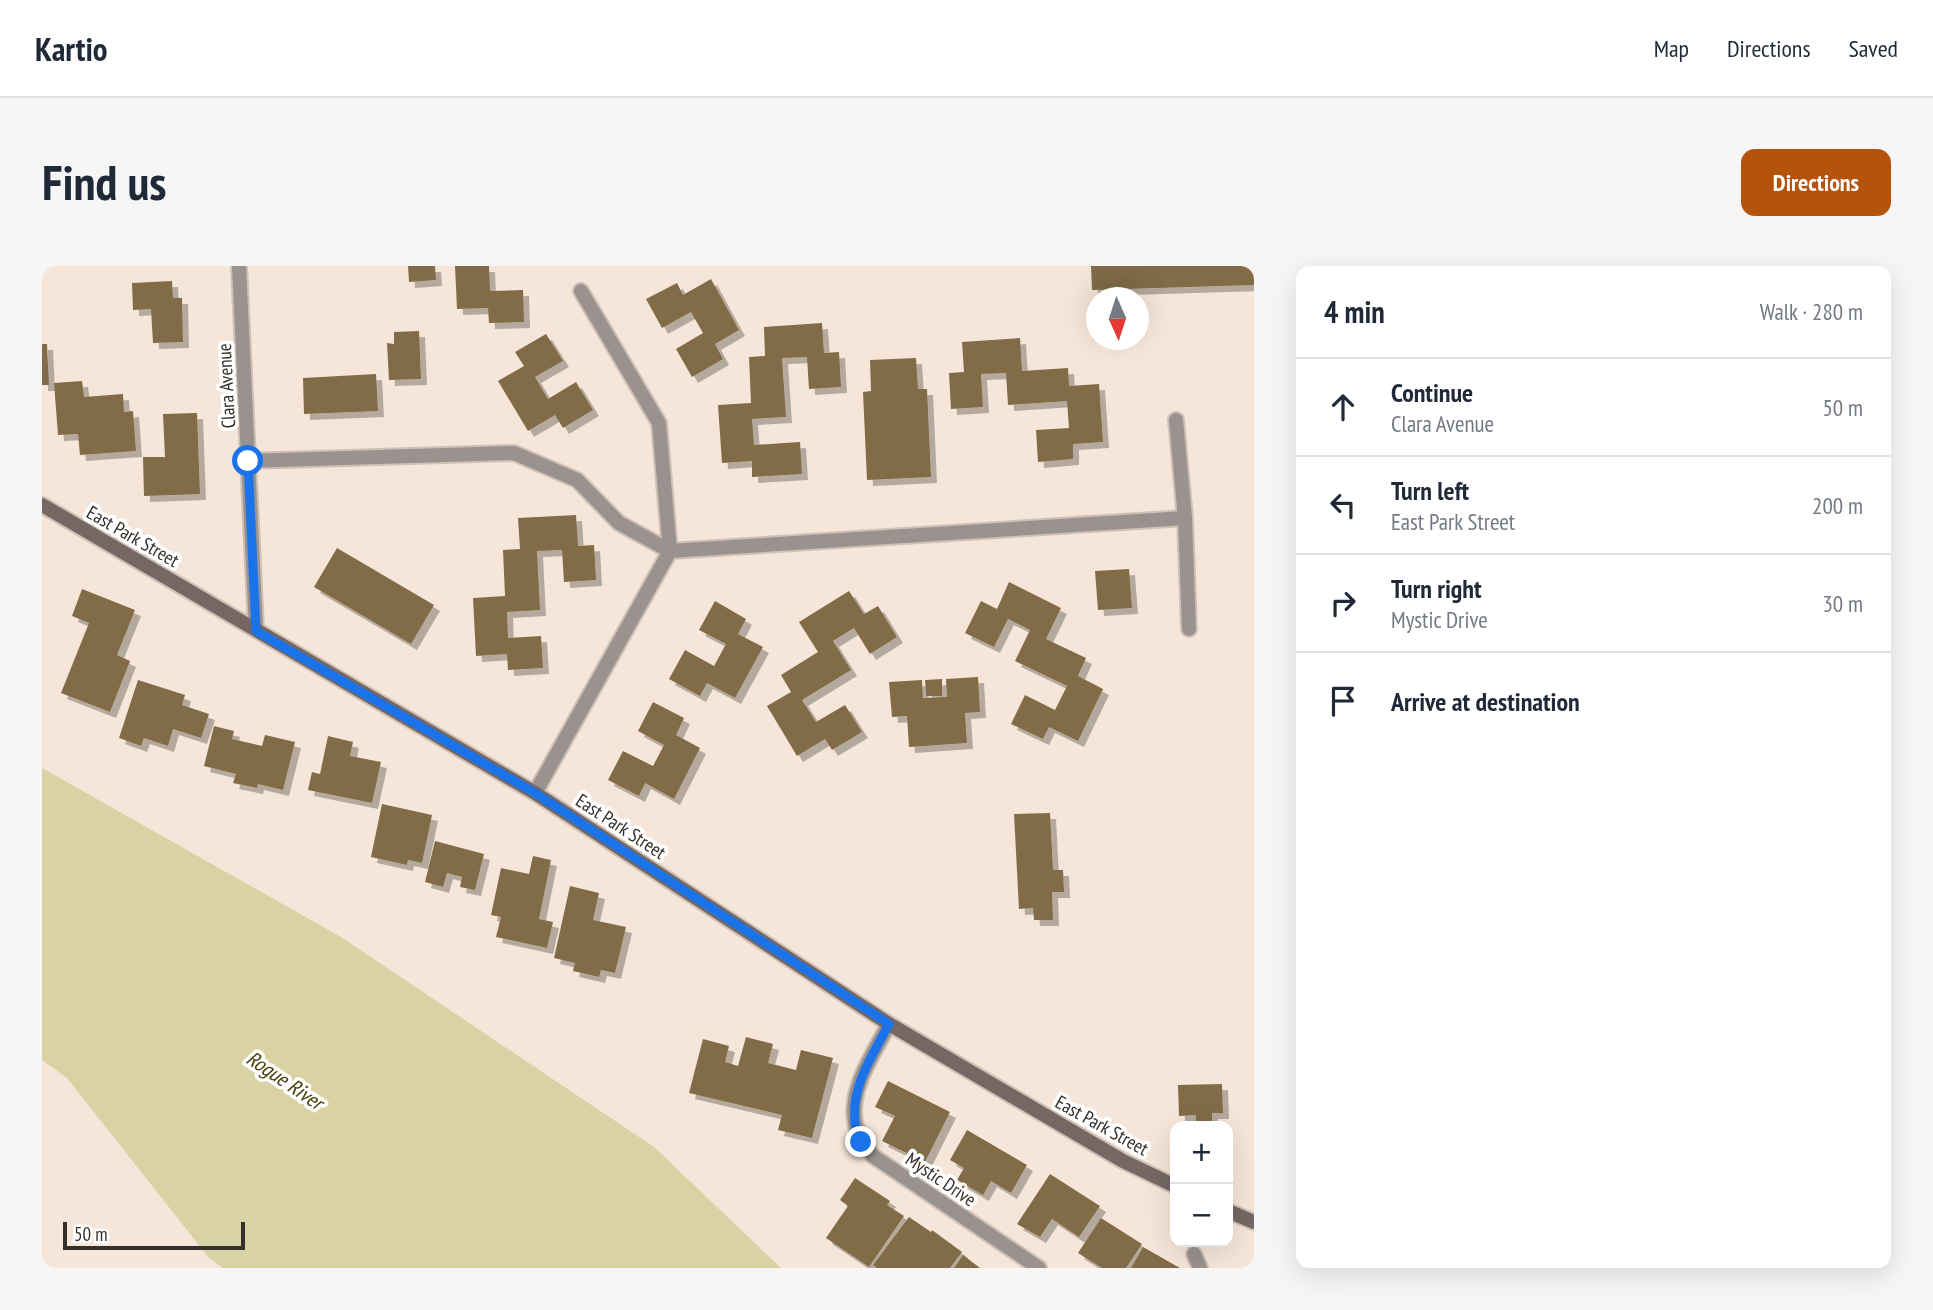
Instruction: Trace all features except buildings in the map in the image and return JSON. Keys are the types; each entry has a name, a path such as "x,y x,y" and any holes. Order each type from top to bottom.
{"street":[{"name":"Clara Avenue","path":"239,266 256,631"},
{"path":"535,793 670,551 659,423 581,292"},
{"path":"1176,420 1185,518 1189,629"},
{"path":"248,461 514,453 577,480 620,523 670,551 1185,518"},
{"name":"East Park Street","path":"42,505 535,793 889,1024 1123,1161 1171,1184"},
{"name":"Mystic Drive","path":"889,1024 861,1080 855,1100 855,1123 861,1142 873,1156 1039,1268"},
{"path":"1233,1213 1254,1222"},
{"path":"1194,1254 1200,1268"}],"water":[{"name":"Rogue River","path":"42,768 341,937 654,1147 781,1268 223,1268 209,1258 67,1078 42,1060"}],"route":[{"path":"248,461 256,631 535,793 889,1024 861,1080 855,1100 855,1123 861,1142"}]}
